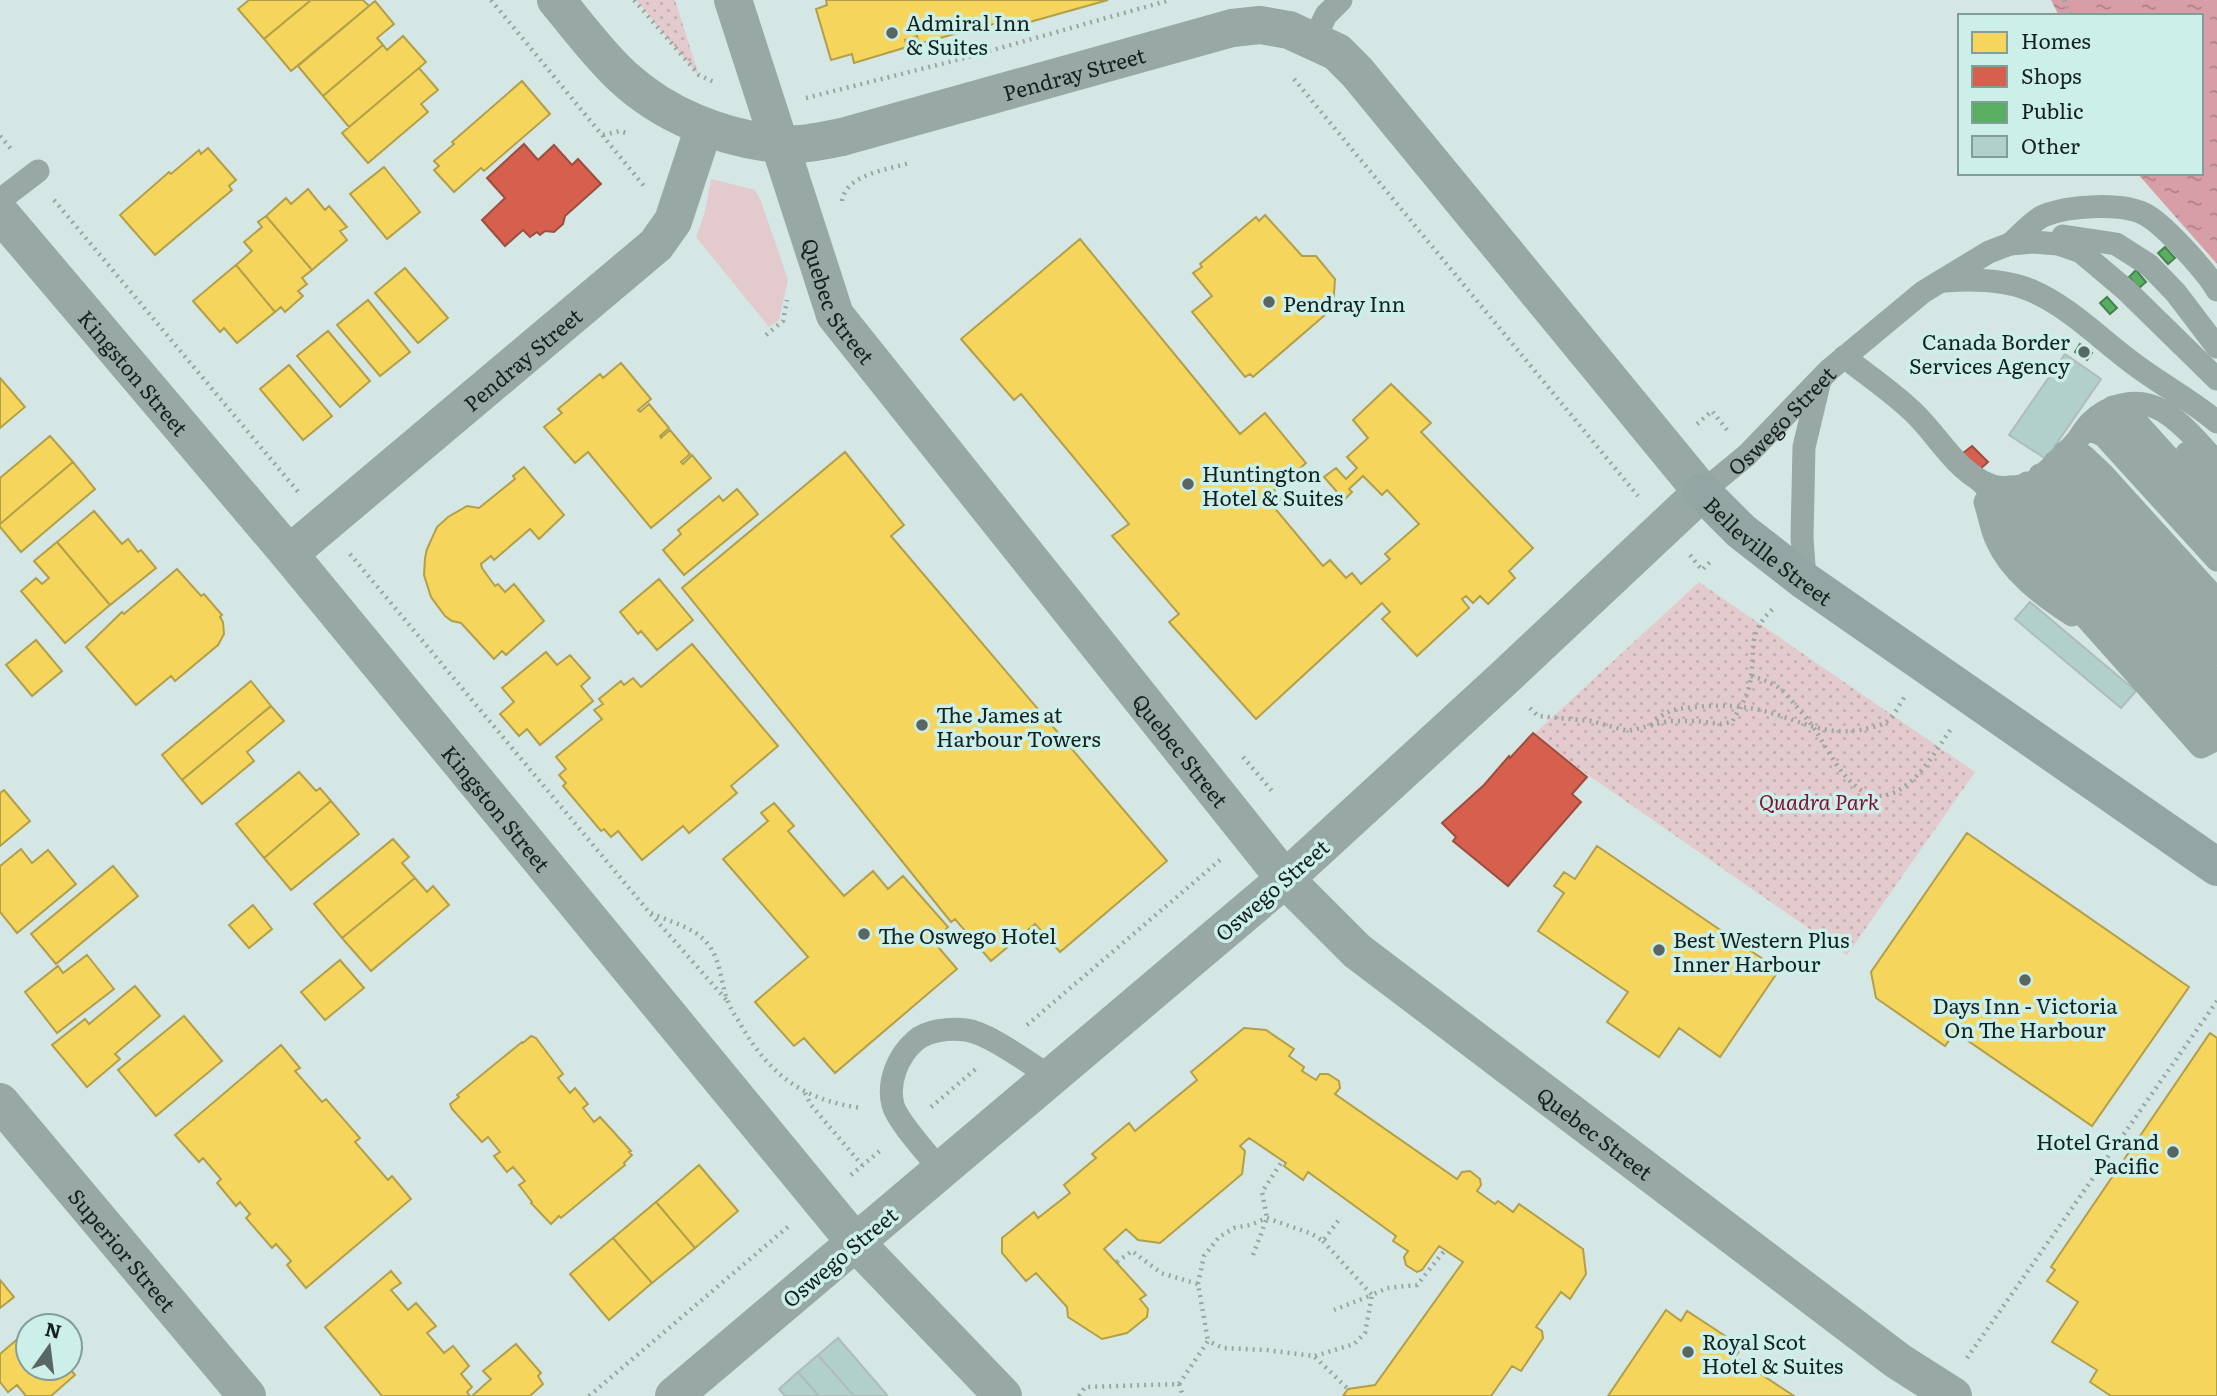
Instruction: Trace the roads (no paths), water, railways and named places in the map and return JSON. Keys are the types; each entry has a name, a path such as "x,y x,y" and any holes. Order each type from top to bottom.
{"main road":[{"name":"Belleville Street","path":"1702,492 1741,531 1805,580 2217,867"}],"street":[{"path":"556,0 622,76 657,103 704,127 780,144"},
{"name":"Quebec Street","path":"733,0 835,314 1285,879 1357,951 1898,1361 1948,1393"},
{"name":"Pendray Street","path":"780,144 842,137 1232,28 1260,25 1289,30 1337,52 1357,72"},
{"name":"Belleville Street","path":"1357,72 1702,492"},
{"name":"Pendray Street","path":"289,554 656,245 673,221 704,127"},
{"name":"Kingston Street","path":"0,214 289,554 855,1242 1003,1396"},
{"name":"Oswego Street","path":"674,1396 1285,879 1702,492"},
{"name":"Superior Street","path":"0,1102 247,1396"}],"lane":[{"path":"1314,40 1326,15 1341,0"},
{"path":"0,200 35,173"},
{"path":"2010,244 2040,217 2065,209 2091,206 2121,208 2146,215 2196,262 2217,290"},
{"path":"2010,244 2065,235 2116,244 2148,265 2176,293 2217,347"},
{"path":"2010,244 2058,244 2081,252 2126,290 2217,379"},
{"name":"Oswego Street","path":"1702,492 1747,455 1821,377 1923,292 1989,252 2010,244"},
{"path":"1941,281 1976,279 2028,289 2065,309 2132,362 2197,405 2217,422"},
{"path":"1844,357 1912,411 1965,470 2049,475 2065,484 2217,654"},
{"path":"1805,580 1802,537 1804,447 1821,377"},
{"path":"2217,463 2177,421 2146,404 2104,415 2024,475 2021,489 2217,712"},
{"path":"2217,486 2163,426 2140,409 2104,415 2094,431 2104,436 2217,561"},
{"path":"2104,415 2133,418 2217,511"},
{"path":"2104,415 2122,429 2217,536"},
{"path":"2024,475 2216,739 2201,747 2015,538 1987,487 2024,475 2084,456 2217,600"},
{"path":"2024,475 2065,463 2078,472 2217,627"},
{"path":"2024,475 2049,492 2217,683"},
{"path":"940,1170 893,1106 891,1085 899,1063 916,1040 940,1030 968,1030 995,1042 1051,1077"}],"water":[{"path":"2051,0 2217,0 2217,264 2136,175 2203,175 2203,14 2058,14"}],"place":[{"name":"Admiral Inn & Suites","path":"892,33"},
{"name":"Pendray Inn","path":"1269,302"},
{"name":"Canada Border Services Agency","path":"2084,352"},
{"name":"Huntington Hotel & Suites","path":"1188,484"},
{"name":"The James at Harbour Towers","path":"922,725"},
{"name":"The Oswego Hotel","path":"864,934"},
{"name":"Best Western Plus Inner Harbour","path":"1659,950"},
{"name":"Days Inn - Victoria On The Harbour","path":"2025,980"},
{"name":"Hotel Grand Pacific","path":"2173,1152"},
{"name":"Royal Scot Hotel & Suites","path":"1688,1352"}],"park label":[{"name":"Quadra Park","path":"1819,800"}]}
